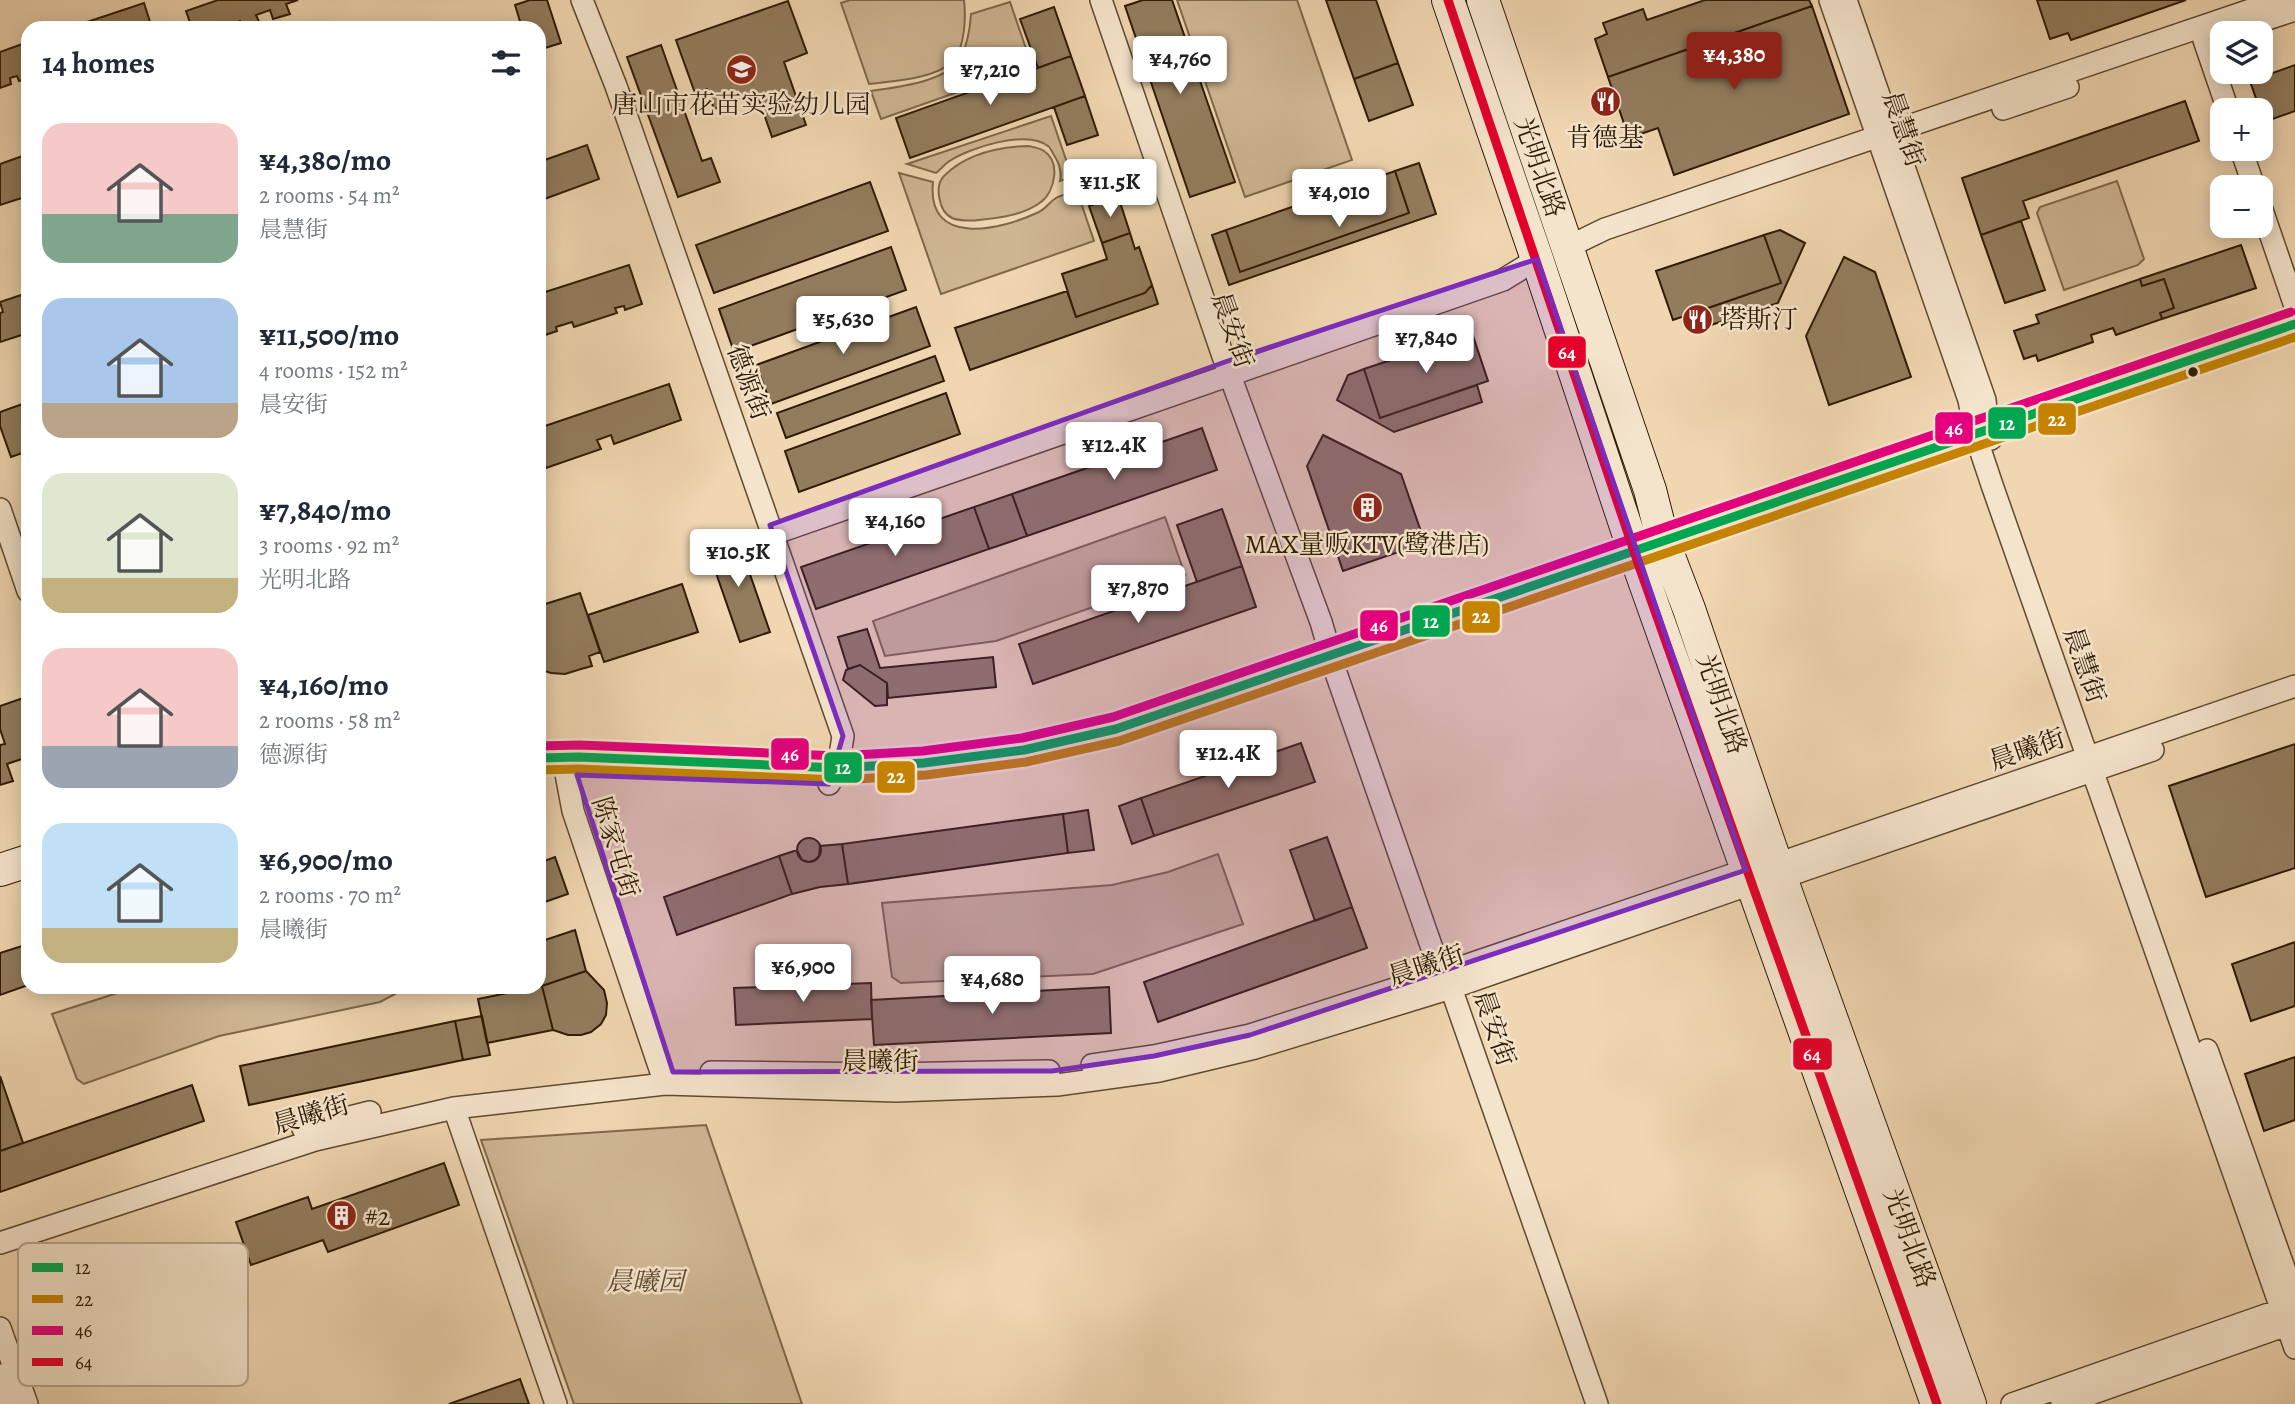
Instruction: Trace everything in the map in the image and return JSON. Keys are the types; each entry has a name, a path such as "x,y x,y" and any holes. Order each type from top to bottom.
{"main road":[{"name":"光明北路","path":"1448,0 1637,560 1937,1404"},
{"name":"光明北路","path":"1483,0 1650,490 1667,550 1970,1404"},
{"path":"546,761 565,770 951,778 1043,764 1136,741 1330,662 1984,441 2295,324"},
{"path":"1984,441 2295,346"},
{"path":"0,870 21,863"},
{"path":"0,888 21,881"}],"street":[{"name":"德源街","path":"582,0 616,86 843,736 834,776"},
{"name":"晨安街","path":"1087,0 1446,981 1597,1404"},
{"name":"晨安街","path":"1101,0 1223,371"},
{"name":"晨慧街","path":"1830,0 1887,141 1985,400 1984,441 2291,1310 2295,1348"},
{"name":"晨慧街","path":"1846,0 1887,141"},
{"path":"1568,247 1609,242 2280,0"},
{"path":"2262,21 2295,10"},
{"path":"1887,141 2210,38"},
{"path":"2272,238 2295,306"},
{"path":"771,530 1223,371 1503,280 1537,259"},
{"path":"0,509 21,570"},
{"name":"晨曦街","path":"2097,762 2295,686"},
{"name":"晨曦街","path":"1779,871 2097,762 2295,702"},
{"name":"陈家屯街","path":"565,770 573,811 669,1079"},
{"name":"晨曦街","path":"0,1228 338,1119 447,1096 669,1079 896,1091 1057,1085 1159,1071 1255,1048 1748,877"},
{"name":"晨曦街","path":"0,1243 315,1140 454,1108 669,1079"},
{"path":"454,1108 556,1404"},
{"path":"2012,1404 2291,1310"},
{"path":"2062,1404 2291,1310"},
{"path":"0,1328 18,1379"},
{"path":"0,1375 10,1404"},
{"path":"21,1386 27,1404"}],"highlighted area":[{"path":"1537,259 1746,870 1250,1035 1154,1056 1052,1071 673,1072 577,775 829,784 843,736 770,525 1225,362"}],"green space":[{"path":"850,0 964,0 964,31 958,54 946,66 926,75 869,84 841,3"},
{"path":"1177,0 1297,0 1352,160 1245,197"},
{"path":"1010,2 1032,66 881,119 871,91 921,82 945,72 961,57 971,14"},
{"path":"1051,116 1072,177 1060,181 1059,164 1049,146 1026,139 998,142 969,151 948,162 936,173 907,164"},
{"path":"1028,146 1044,151 1053,162 1053,184 1041,202 1019,213 995,218 966,221 948,215 941,205 939,186 944,176 953,168 983,153"},
{"path":"899,173 933,182 934,203 941,217 953,225 969,228 987,228 1023,219 1042,210 1058,197 1077,191 1094,241 941,294"},
{"path":"2117,181 2144,259 2138,265 2064,290 2037,213 2040,207"},
{"path":"1165,517 1185,575 996,641 885,656 873,621"},
{"path":"1218,854 1243,924 1093,974 901,983 892,977 882,903 1112,885 1168,872"},
{"path":"114,994 395,994 380,1002 219,1036 84,1084 77,1079 52,1014"},
{"name":"晨曦园","path":"706,1125 802,1404 574,1404 481,1140"}],"building":[{"path":"218,0 298,0 286,4 290,14 273,19 270,10 256,15 259,21 190,21 186,11"},
{"path":"530,0 547,0 561,43 546,48 546,21 520,21 515,5"},
{"path":"1143,0 1172,0 1235,182 1190,197 1125,6"},
{"path":"1326,0 1376,0 1398,63 1354,79"},
{"path":"1705,0 1809,0 1812,6 1608,77 1595,39 1607,34 1603,23 1643,9 1647,20"},
{"path":"2037,0 2186,0 2071,40 2068,33 2050,39"},
{"path":"788,1 807,53 784,62 806,125 772,137 757,94 714,109 707,89 695,93 676,40"},
{"path":"144,3 150,21 90,21"},
{"path":"1812,6 1849,114 1674,175 1658,128 1629,138 1608,77"},
{"path":"1054,7 1071,56 1038,68 1020,19"},
{"path":"21,44 21,80 17,76 10,78 11,84 0,88 0,52"},
{"path":"661,45 702,161 711,158 720,182 678,197 627,57"},
{"path":"1071,56 1085,96 910,158 896,118"},
{"path":"1398,63 1413,105 1369,121 1354,79"},
{"path":"2295,65 2295,111 2273,119 2273,98 2256,98 2251,84 2273,84 2273,73"},
{"path":"1085,96 1098,135 1067,145 1054,107"},
{"path":"2185,101 2199,141 2023,201 2029,218 1981,235 1962,178"},
{"path":"587,145 599,179 546,198 546,160"},
{"path":"21,156 21,198 0,205 0,164"},
{"path":"1419,163 1436,214 1229,285 1212,235 1226,230 1240,272 1409,213 1395,171"},
{"path":"1395,171 1409,213 1240,272 1226,230"},
{"path":"870,182 888,231 714,293 696,245"},
{"path":"1118,196 1130,233 1102,243 1089,206"},
{"path":"2021,221 2045,290 2005,303 1981,235"},
{"path":"1780,230 1805,243 1778,303 1690,332 1684,316 1781,283 1764,235"},
{"path":"1130,233 1135,249 1139,247 1152,285 1145,293 1076,317 1062,274 1107,259 1102,243"},
{"path":"1764,235 1781,283 1673,320 1656,271"},
{"path":"2241,245 2256,288 2162,319 2160,313 2174,308 2164,279 2142,286 2140,279"},
{"path":"891,247 906,290 734,352 719,309"},
{"path":"1844,257 1875,272 1911,377 1829,405 1806,336"},
{"path":"629,265 642,304 625,310 624,306 615,308 617,313 574,327 572,322 556,327 557,331 546,335 546,292"},
{"path":"2140,279 2142,286 2164,279 2174,308 2160,313 2162,319 2116,335 2113,328 2091,335 2093,342 2038,361 2036,355 2024,359 2014,331 2039,323 2036,315"},
{"path":"1152,285 1158,304 970,370 955,328 1067,291 1076,317 1145,293"},
{"path":"21,295 21,335 0,342 0,313 3,312 0,302"},
{"path":"916,307 930,346 771,404 756,365"},
{"path":"1472,333 1488,381 1380,418 1364,369"},
{"path":"935,356 944,381 786,438 777,413"},
{"path":"1364,369 1380,418 1477,385 1482,402 1394,432 1337,400 1348,375"},
{"path":"669,384 681,420 614,444 611,435 597,440 601,449 546,468 546,426"},
{"path":"946,393 960,434 799,492 785,451"},
{"path":"21,404 21,453 11,457 0,426 0,412"},
{"path":"1202,428 1217,470 1027,536 1012,494"},
{"name":"MAX量贩KTV(鹭港店)","path":"1323,435 1401,474 1425,543 1343,571 1307,466"},
{"path":"1012,494 1027,536 989,549 974,507"},
{"path":"974,507 989,549 816,609 801,567"},
{"path":"1222,509 1242,566 1197,582 1177,525"},
{"path":"737,537 770,632 740,642 707,547"},
{"path":"1242,566 1256,607 1033,684 1019,644"},
{"path":"682,584 698,632 604,662 588,615"},
{"path":"580,593 600,652 589,656 592,666 565,674 546,671 546,604"},
{"path":"867,629 880,668 993,657 996,687 888,698 887,683 860,665 848,669 838,637"},
{"path":"860,665 887,683 887,705 875,706 843,680 846,670"},
{"path":"21,699 21,759 7,764 13,781 0,785 0,745 5,744 0,729 0,706"},
{"path":"1301,743 1315,782 1154,836 1141,798"},
{"path":"2295,744 2295,868 2206,897 2169,786"},
{"path":"1141,798 1154,836 1132,844 1119,806"},
{"path":"1088,810 1094,850 1068,853 1063,814"},
{"path":"1063,814 1068,853 848,884 842,844"},
{"path":"1327,837 1352,907 1315,921 1290,850"},
{"path":"809,838 820,845 821,850 814,861 809,862 798,855 797,850 804,839"},
{"path":"842,844 848,884 792,894 779,856 797,850 802,860 809,862 819,856 820,846"},
{"path":"779,856 792,894 677,935 664,897"},
{"path":"555,857 568,894 546,902 546,860"},
{"path":"1352,907 1367,948 1158,1022 1144,982"},
{"path":"575,930 586,971 546,985 546,940"},
{"path":"2295,942 2295,1006 2251,1021 2232,964"},
{"path":"21,946 21,988 0,995 0,953"},
{"path":"586,971 604,990 606,1015 601,1024 591,1032 581,1035 568,1035 553,1030 544,994 546,985"},
{"path":"871,983 872,1019 736,1025 734,988"},
{"path":"1109,987 1111,1033 874,1045 871,1000"},
{"path":"503,994 544,994 553,1030 487,1043 478,999"},
{"path":"482,1016 490,1055 463,1060 455,1021"},
{"path":"455,1021 463,1060 249,1105 240,1066"},
{"path":"2295,1057 2295,1120 2264,1131 2245,1074"},
{"path":"0,1076 23,1143 0,1151"},
{"path":"192,1085 204,1121 0,1192 0,1151"},
{"name":"#2","path":"444,1163 459,1205 328,1252 323,1240 251,1265 248,1243 243,1243 236,1222 308,1197 312,1209"},
{"path":"520,1379 529,1404 449,1404"}],"transit line":[{"name":"64","path":"1448,0 1640,569 1937,1404"},
{"name":"46","path":"546,746 838,756 923,751 1022,738 1113,717 2291,312"},
{"name":"12","path":"546,758 838,768 924,763 1024,750 1116,729 2295,324"},
{"name":"22","path":"546,770 839,780 926,775 1026,762 1119,741 2295,337"}],"place":[{"name":"唐山市花苗实验幼儿园","path":"741,69"},
{"name":"肯德基","path":"1605,101"},
{"name":"塔斯汀","path":"1697,319"},
{"name":"MAX量贩KTV(鹭港店)","path":"1367,508"},
{"name":"#2","path":"342,1216"}]}
